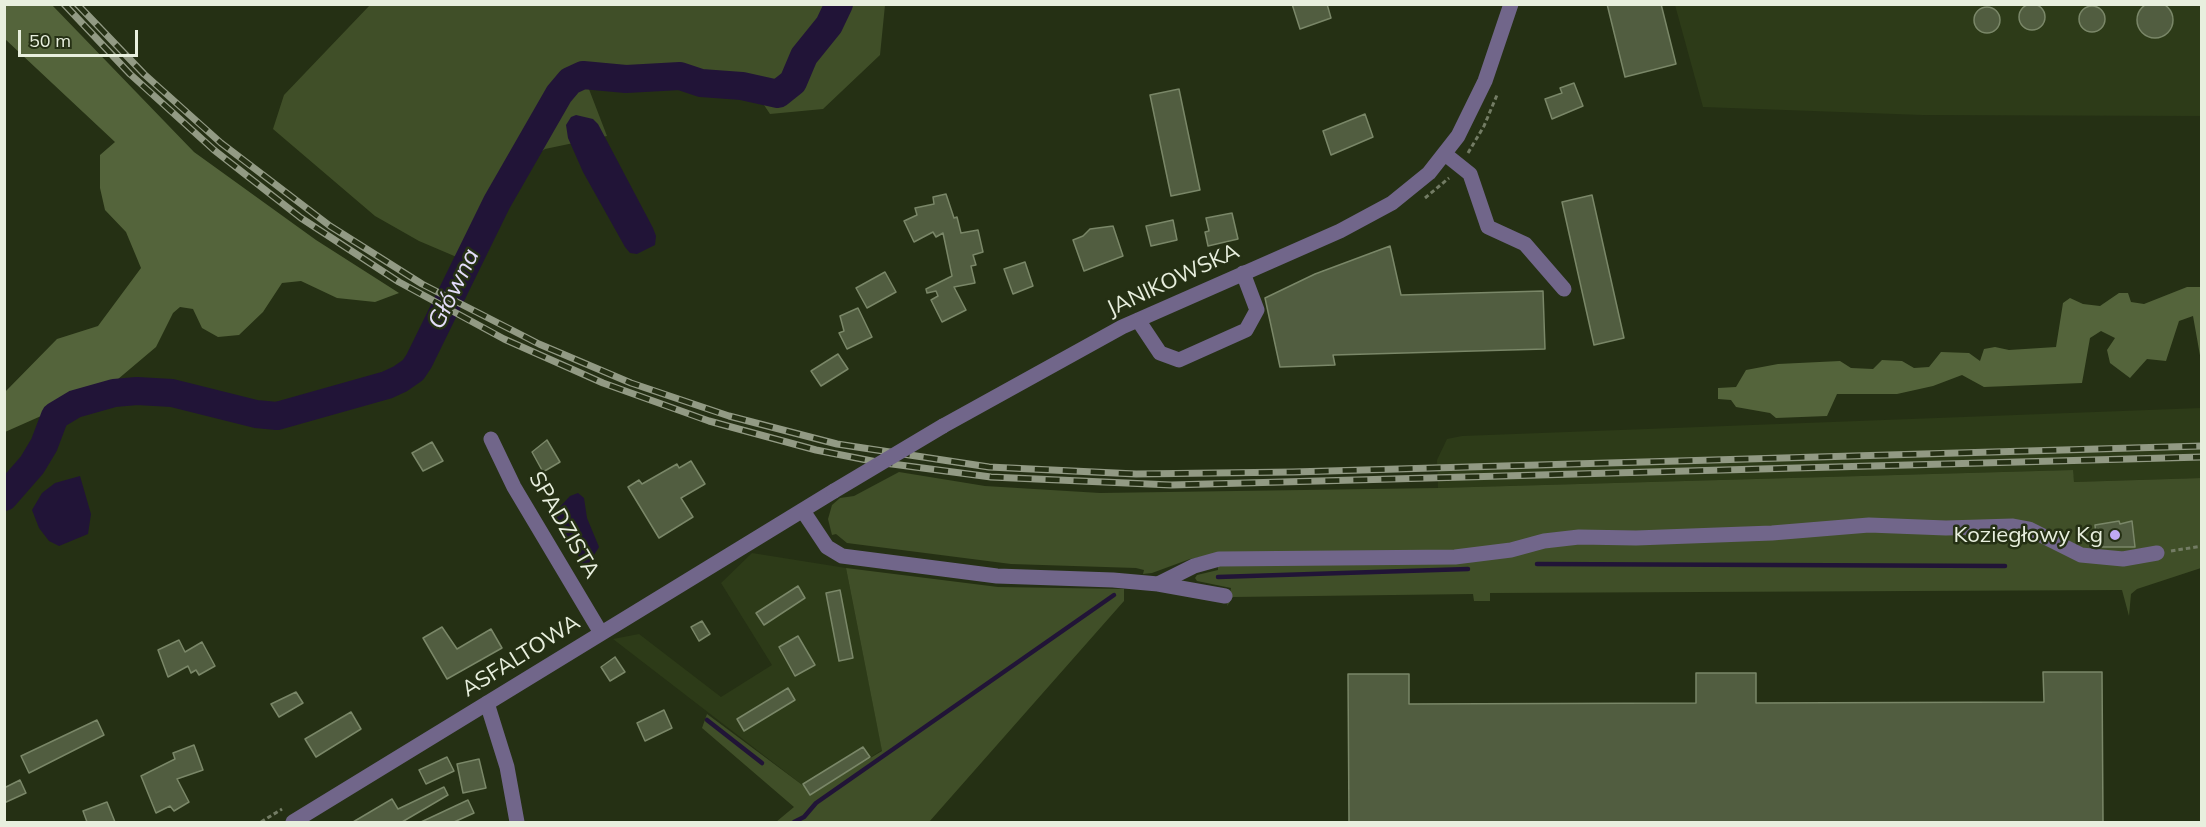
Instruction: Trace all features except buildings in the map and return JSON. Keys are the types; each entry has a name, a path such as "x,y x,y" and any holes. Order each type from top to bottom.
{"street":[{"name":"JANIKOWSKA","path":"773,528 943,426 1138,320 1368,218 1413,187 1445,154 1471,113 1511,4"},
{"path":"1445,154 1470,174 1488,227 1525,244 1564,289"},
{"path":"1138,320 1160,353 1179,360 1246,330 1257,310 1243,273"},
{"name":"SPADZISTA","path":"490,439 514,487 601,633"},
{"path":"803,511 827,547 842,556 997,576 1113,579 1158,584 1225,596"},
{"path":"1158,584 1194,566 1219,559 1455,557 1500,552 1579,537 1636,538 1772,533 1869,525 1946,528 2013,526 2029,529 2081,555 2123,559 2157,553"},
{"name":"ASFALTOWA","path":"293,822 773,528"},
{"path":"487,703 507,768 517,822"}],"path":[{"path":"2157,553 2202,546"}],"shaded area":[{"path":"5,4 52,5 194,152 316,240 399,293 375,302 337,298 301,281 282,283 263,312 239,335 218,337 202,328 193,309 180,307 173,313 156,347 111,385 5,432 5,392 57,339 98,326 141,268 126,232 105,210 100,188 100,155 115,142 5,39"},
{"path":"370,5 885,5 880,55 823,109 770,114 758,96 677,81 587,84 607,136 545,149 510,173 466,261 419,241 375,216 273,129 284,95"},
{"path":"1675,5 2201,5 2201,116 1922,115 1703,107"},
{"path":"576,115 593,119 598,124 653,228 656,236 655,245 637,254 630,253 625,247 583,172 568,138 566,125 571,117"},
{"path":"2187,287 2201,287 2201,361 2193,316 2179,321 2166,361 2147,359 2130,378 2110,363 2107,350 2115,338 2101,331 2090,338 2082,383 1984,387 1962,375 1933,386 1897,394 1837,394 1827,416 1776,418 1770,413 1736,407 1731,400 1718,399 1718,388 1736,387 1746,370 1778,364 1840,361 1851,368 1873,369 1882,360 1902,361 1914,368 1929,367 1941,352 1969,353 1980,361 1984,349 2056,347 2063,303 2070,298 2083,304 2100,306 2119,293 2128,293 2131,302 2144,304"},
{"path":"2201,408 2201,478 2074,482 2072,470 1438,488 1437,460 1447,439 1462,436"},
{"path":"2073,470 2074,482 2202,478 2201,568 2137,589 2131,594 2129,616 2122,590 1490,593 1490,601 1474,601 1473,594 1233,597 1227,606 1231,588 1197,581 1195,578 1197,575 1218,570 1218,554 1190,559 1143,574 1144,570 1136,568 1011,564 847,543 836,534 832,535 828,519 832,505 840,498 854,496 899,472 985,486 1100,493 1438,488"},
{"path":"80,476 91,514 88,534 59,546 49,541 39,528 32,510 42,493 55,483"},
{"path":"578,493 584,498 587,518 599,547 588,565 582,563 575,549 563,536 555,518 557,510 570,496"},
{"path":"752,553 846,568 882,750 810,795 805,787 613,639 639,634 721,697 772,665 721,583"},
{"path":"846,568 998,587 1124,589 1124,601 929,822 776,822 794,807 702,728 707,714 805,787 810,794 882,751"}],"waterway":[{"name":"Główna","path":"4,497 32,465 44,445 55,416 75,404 114,393 137,391 172,393 256,414 277,416 387,385 400,379 413,370 419,361 497,202 559,94 570,81 583,75 626,79 680,76 701,83 742,86 778,94 793,82 804,56 829,25 839,4"},
{"path":"1537,564 2005,566"},
{"path":"1218,577 1468,569"},
{"path":"794,822 804,817 816,803 1114,595"},
{"path":"707,720 762,763"}],"railway":[{"path":"64,4 130,74 214,150 301,218 399,282 504,339 603,383 709,421 816,450 877,462 991,477 1171,485 2202,457"},
{"path":"77,4 144,74 221,143 330,226 422,284 539,344 631,383 729,416 837,444 989,467 1136,474 1293,472 2202,446"}],"place":[{"name":"Koziegłowy Kg","path":"2115,535"}]}
